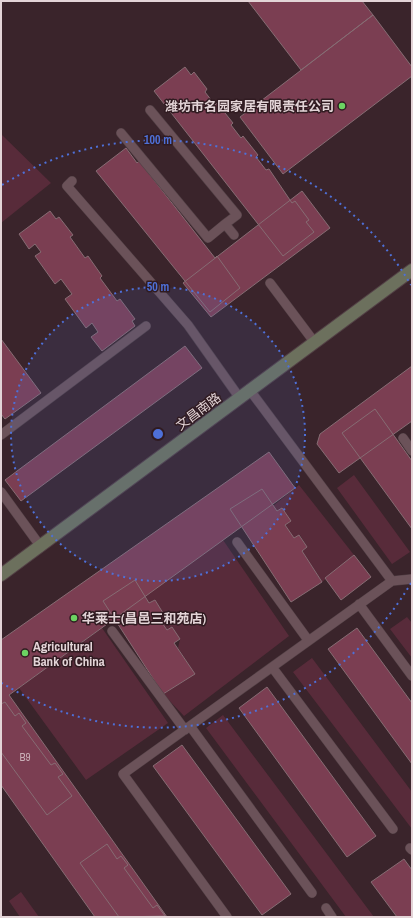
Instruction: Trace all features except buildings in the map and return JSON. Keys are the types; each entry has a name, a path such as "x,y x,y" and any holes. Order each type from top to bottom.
{"street":[{"name":"文昌南路","path":"1,575 41,547 239,397 315,343 412,270"}],"lane":[{"path":"121,134 208,238 237,215 150,110"},
{"path":"72,181 67,186 188,325 239,397"},
{"path":"225,224 234,236"},
{"path":"270,283 315,343"},
{"path":"1,436 146,326"},
{"path":"249,390 392,581"},
{"path":"403,438 412,451"},
{"path":"1,492 41,547"},
{"path":"236,542 308,640"},
{"path":"227,917 123,774 392,581 412,578"},
{"path":"359,604 412,676"},
{"path":"112,631 188,728 312,893"},
{"path":"272,667 393,829"},
{"path":"326,908 332,917"}],"shaded area":[{"path":"1,134 51,183 1,223"},
{"path":"354,475 410,552 392,564 337,488"},
{"path":"299,485 354,555 322,582 302,551 307,547 300,535 294,538 285,525 290,521 282,508 277,511 273,506"},
{"path":"223,540 289,636 184,716 163,694 195,674 178,648 180,639 167,630 158,617 163,613 155,600 149,603 144,595"},
{"path":"407,617 412,623 412,658 390,629"},
{"path":"102,628 168,723 86,780 19,688"},
{"path":"312,658 412,792 412,829 293,672"},
{"path":"223,715 374,917 346,917 206,728"},
{"path":"21,892 39,917 20,917 9,901"}],"place":[{"name":"潍坊市名园家居有限责任公司","path":"342,106"},
{"name":"华莱士(昌邑三和苑店)","path":"74,618"},
{"name":"Agricultural Bank of China","path":"25,653"}]}
